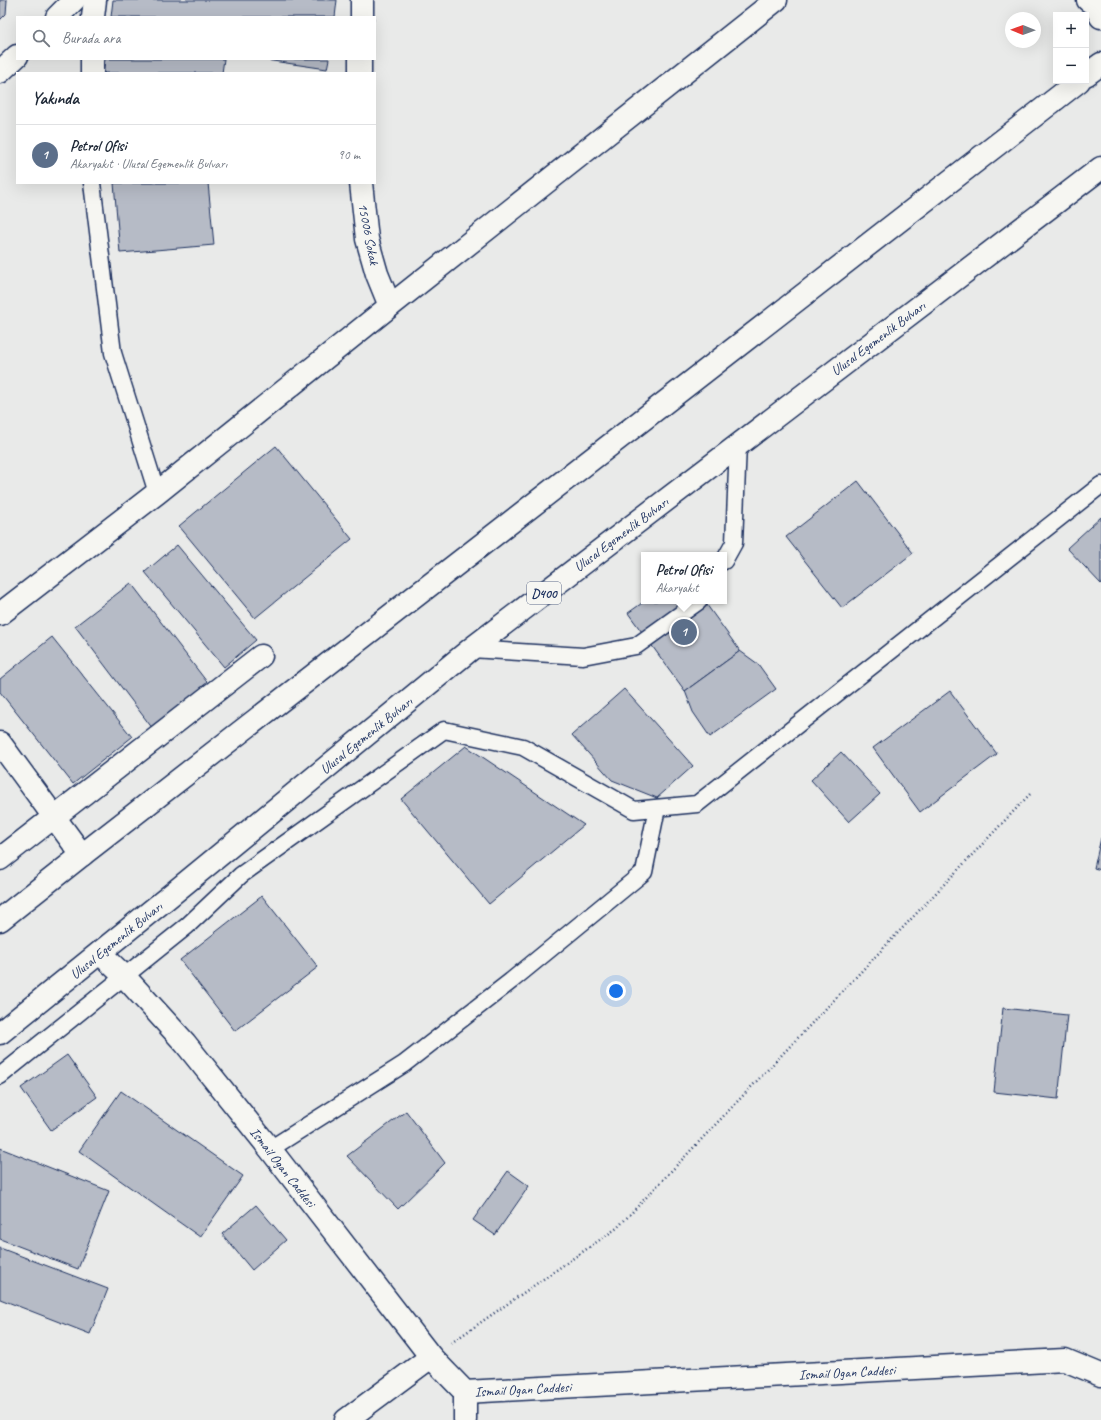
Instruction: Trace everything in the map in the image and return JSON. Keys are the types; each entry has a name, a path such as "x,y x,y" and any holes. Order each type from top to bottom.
{"main road":[{"path":"57,16 74,0"},
{"path":"93,16 94,0"},
{"path":"362,0 362,16"},
{"path":"0,614 157,493 776,0"},
{"path":"0,72 16,57"},
{"path":"92,60 92,72"},
{"path":"360,60 360,72"},
{"path":"1089,73 1101,64"},
{"path":"0,920 1074,84"},
{"name":"Ulusal Egemenlik Bulvarı","path":"0,1033 471,649 1101,168"},
{"name":"15006 Sokak","path":"361,184 367,239 377,274 390,306"},
{"path":"0,859 261,656"},
{"path":"0,743 82,855"},
{"name":"Ismail Ogan Caddesi","path":"100,953 124,976 185,1043 270,1149 431,1357 465,1392 1065,1360 1101,1375"},
{"path":"346,1420 431,1357"},
{"path":"465,1392 465,1420"}],"lane":[{"path":"92,184 113,353 157,493"},
{"path":"727,556 734,543 738,444"},
{"path":"0,1076 187,926 241,875 444,730 523,747 634,810 697,804 1101,485"},
{"path":"471,649 582,656 636,646 695,604"},
{"path":"270,1149 404,1064 511,981 644,872 657,808"}],"path":[{"path":"431,1357 617,1228 1032,792"}],"building":[{"path":"0,0 7,0 6,14 0,20"},
{"path":"113,0 337,0 335,16 111,16"},
{"path":"105,60 224,60 222,72 103,72"},
{"path":"266,60 329,60 327,69"},
{"path":"114,184 208,184 214,245 120,253"},
{"path":"276,446 352,539 255,618 179,526"},
{"path":"858,481 913,553 842,608 786,537"},
{"path":"1101,517 1101,584 1067,548"},
{"path":"177,545 256,640 224,667 145,572"},
{"path":"131,583 210,686 153,729 75,626"},
{"path":"641,604 706,604 740,651 685,691 628,613"},
{"path":"52,637 132,737 73,784 0,692 0,679"},
{"path":"740,651 758,664 776,689 710,737 693,712 685,691"},
{"path":"624,689 693,766 657,798 612,780 572,735"},
{"path":"950,691 997,754 920,812 873,748"},
{"path":"466,746 584,825 489,904 401,799"},
{"path":"841,752 880,794 849,822 811,780"},
{"path":"1101,838 1101,870 1094,868"},
{"path":"262,896 318,967 235,1031 180,960"},
{"path":"1003,1008 1067,1015 1058,1099 994,1092"},
{"path":"67,1055 97,1097 51,1130 21,1088"},
{"path":"121,1091 243,1176 200,1237 79,1151"},
{"path":"406,1111 445,1163 398,1209 347,1156"},
{"path":"0,1148 109,1191 78,1269 0,1239"},
{"path":"508,1171 529,1186 495,1235 473,1220"},
{"path":"256,1205 286,1240 252,1270 222,1234"},
{"path":"0,1248 108,1289 90,1334 0,1299"}],"place":[{"name":"Petrol Ofisi","path":"684,632"}]}
